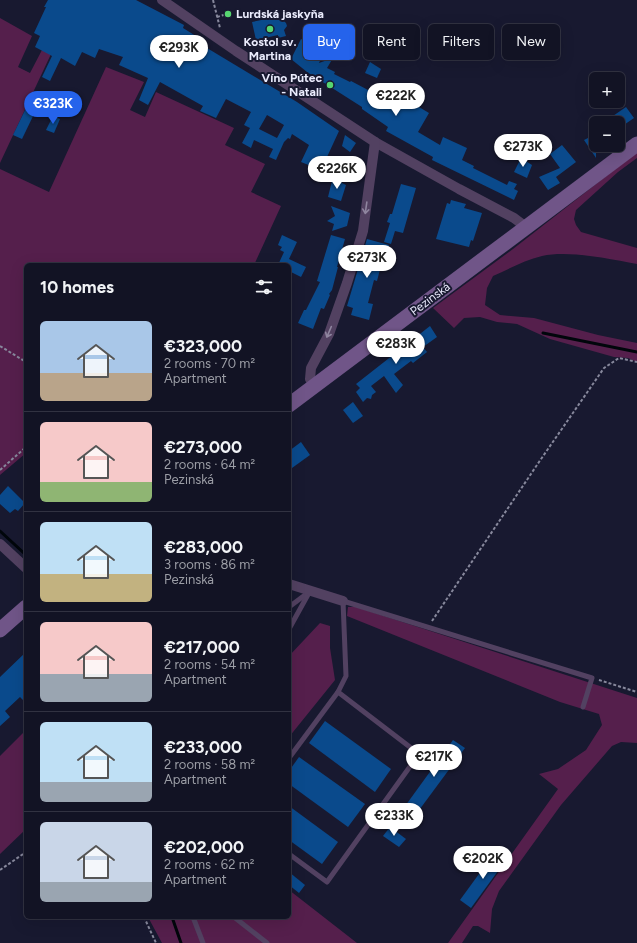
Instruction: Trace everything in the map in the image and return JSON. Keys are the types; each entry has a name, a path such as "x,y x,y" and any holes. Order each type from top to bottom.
{"main road":[{"name":"Pezinská","path":"291,403 637,144"},
{"path":"0,630 24,609"}],"street":[{"path":"162,0 375,142 514,218 526,227"},
{"path":"314,385 310,379 311,368 329,334 347,283 362,231 375,142"},
{"path":"0,544 24,566"},
{"path":"291,585 343,601"}],"lane":[{"path":"291,605 310,591"},
{"path":"291,624 310,591"},
{"path":"291,755 338,692 346,676 343,601 592,678 582,707"},
{"path":"291,855 327,882 419,754 338,692"},
{"path":"194,919 203,943"},
{"path":"237,919 267,943"}],"path":[{"path":"213,0 223,42"},
{"path":"217,17 227,14"},
{"path":"0,346 24,361"},
{"path":"428,627 538,462 604,368 619,358 637,362"},
{"path":"0,470 24,448"},
{"path":"592,678 637,692"},
{"path":"0,870 24,853"},
{"path":"145,919 156,943"}],"shaded area":[{"path":"0,18 32,36 18,67 30,73 42,50 51,54 0,163"},
{"path":"106,67 144,82 130,110 145,117 156,92 234,128 225,145 265,164 251,192 281,206 255,263 24,263 24,455 0,475 0,169 49,192"},
{"path":"637,152 637,158 618,172 576,210 574,219 581,232 637,248 637,264 577,255 553,254 542,256 523,262 493,276 487,288 485,305 500,315 534,318 598,335 637,343 637,362 628,358 614,357 550,339 517,324 497,322 480,317 464,318 454,328 433,308 513,249"},
{"path":"348,607 356,607 637,698 637,743 621,742 612,746 561,805 499,891 492,909 490,933 478,926 473,926 462,943 448,943 558,789 539,774 558,769 586,750 602,725 599,714 560,702 347,616"},
{"path":"320,623 330,626 330,648 335,680 291,735 291,654"},
{"path":"24,732 24,831 0,854 0,756"},
{"path":"291,892 357,943 162,943 149,919 291,919"}],"building":[{"path":"48,0 136,0 184,25 183,28 204,41 202,45 297,102 339,131 321,170 301,162 309,145 292,134 290,139 288,138 284,142 276,160 269,157 273,149 254,140 251,148 242,143 250,128 244,125 251,112 226,99 216,118 200,111 203,106 160,82 148,105 139,100 148,78 119,65 123,57 99,49 95,58 82,52 75,66 61,58 50,81 42,77 52,56 35,47 40,36 34,33 46,7 44,7","holes":["267,115 284,125 277,138 259,129"]},
{"name":"Kostol sv. Martina","path":"276,17 276,19 283,20 286,23 287,26 284,30 286,36 278,38 278,35 256,40 252,22"},
{"path":"301,39 303,40 303,60 320,60 319,63 332,60 327,68 335,72 334,74 350,82 351,81 387,100 392,88 421,103 419,107 429,113 418,132 440,145 443,137 467,148 462,160 474,166 473,168 507,185 509,181 517,184 514,189 518,191 514,200 432,160 433,157 386,131 388,127 362,109 362,107 307,72 291,59"},
{"path":"370,62 381,69 377,78 365,73"},
{"path":"626,107 634,118 625,124 625,116 613,116"},
{"path":"26,108 35,112 22,139 13,135"},
{"path":"53,116 60,119 54,133 46,130"},
{"path":"345,135 356,143 350,152 342,146"},
{"path":"589,138 589,148 584,140"},
{"path":"562,145 576,162 556,177 560,183 548,190 539,177 560,168 550,154"},
{"path":"592,152 596,152 596,158"},
{"path":"521,158 532,165 527,178 514,172"},
{"path":"340,180 346,185 341,201 328,197 332,181 336,182"},
{"path":"401,184 416,188 403,233 395,231 391,244 384,242 390,223 387,222 390,214 392,214"},
{"path":"451,200 466,204 464,208 482,213 473,241 471,240 469,247 436,239 447,203 450,204"},
{"path":"331,206 350,213 347,226 332,231 334,224 327,221 335,216"},
{"path":"282,235 297,242 289,259 306,267 301,277 291,272 291,263 279,263 284,252 280,250 282,247 278,245"},
{"path":"331,235 345,239 332,290 329,294 330,295 324,309 321,308 313,329 298,323 320,282 317,281"},
{"path":"367,239 389,245 386,255 384,254 377,281 374,280 368,303 373,304 369,320 351,315 353,308 347,306"},
{"path":"430,326 437,337 423,347 427,352 413,363 411,361 394,374 403,385 396,393 384,376 371,386 376,392 372,395 371,399 367,398 363,402 356,392 360,388 356,384"},
{"path":"353,402 363,416 353,423 343,410"},
{"path":"301,442 310,455 292,468 291,450"},
{"path":"8,486 24,502 24,504 18,511 15,509 10,513 0,504 0,495"},
{"path":"24,654 24,701 20,697 5,711 10,717 0,726 0,677"},
{"path":"325,721 391,769 375,792 309,743"},
{"path":"453,740 465,748 414,817 403,809"},
{"path":"299,757 365,804 348,827 291,785 291,768"},
{"path":"291,807 338,842 322,864 291,841"},
{"path":"390,827 406,839 399,847 383,836"},
{"path":"495,852 506,860 471,908 460,900"},
{"path":"291,874 305,885 299,893 291,887"}],"waterway":[{"path":"543,333 637,352"},
{"path":"0,531 24,553"},
{"path":"173,919 181,943"}],"place":[{"name":"Lurdská jaskyňa","path":"228,14"},
{"name":"Kostol sv. Martina","path":"270,29"},
{"name":"Víno Pútec - Natali","path":"330,85"}]}
